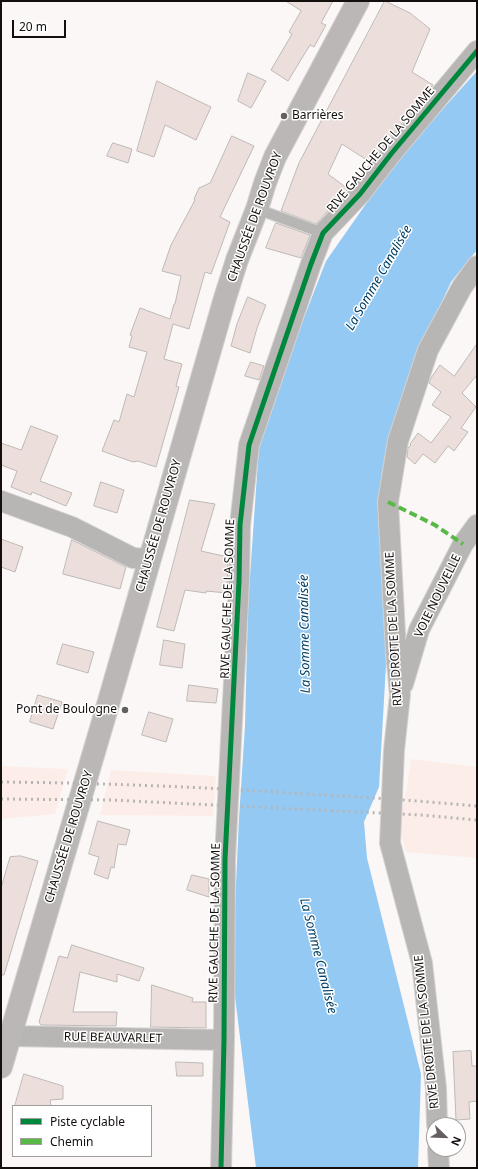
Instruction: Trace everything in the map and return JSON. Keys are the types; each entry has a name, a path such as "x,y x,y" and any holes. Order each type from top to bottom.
{"main road":[{"name":"CHAUSSÉE DE ROUVROY","path":"1,1067 5,1036 107,708 237,260 258,209 265,183 278,151 358,1"}],"street":[{"name":"RIVE GAUCHE DE LA SOMME","path":"221,1168 226,859 239,580 240,525 249,445 323,233 360,194 391,154 477,52"},
{"name":"RIVE DROITE DE LA SOMME","path":"437,1117 436,1088 422,963 390,843 394,750 400,695 388,502 398,441 428,350 462,286 477,266"},
{"path":"1,501 72,527 133,558 149,559"},
{"name":"VOIE NOUVELLE","path":"400,695 419,630 463,544 477,525"},
{"name":"RUE BEAUVARLET","path":"5,1036 224,1040"},
{"path":"438,1157 439,1168"}],"lane":[{"path":"258,209 323,233"}],"shaded area":[{"path":"411,759 477,767 477,858 406,852 398,825 407,787"},
{"path":"1,766 68,769 55,814 1,819"},
{"path":"111,770 216,776 213,816 100,815"}],"water":[{"name":"La Somme Canalisée","path":"477,71 477,250 451,282 417,355 381,509 386,665 379,787 364,822 367,858 421,1074 418,1168 256,1168 232,972 245,726 248,606 260,431 326,261 396,161"}],"building":[{"path":"286,1 333,1 321,23 326,25 314,47 310,45 288,81 271,70 292,34 289,32 301,11"},
{"path":"385,1 410,13 430,29 412,72 433,85 370,162 342,144 328,174 348,189 316,224 281,211 299,163"},
{"path":"248,73 266,81 251,108 238,101"},
{"path":"157,81 211,107 196,140 165,125 154,157 137,151"},
{"path":"232,136 254,146 220,217 230,222 211,274 205,272 189,329 173,324 164,359 182,364 176,386 179,387 156,467 138,461 133,462 102,451 114,420 119,422 127,394 134,397 147,352 129,347 132,336 130,335 140,308 170,319 181,276 162,271 171,245 195,200 194,199 199,188 210,183"},
{"path":"113,143 132,149 128,163 107,156"},
{"path":"276,223 310,235 301,258 266,248"},
{"path":"248,297 266,305 257,328 250,353 231,346 237,324"},
{"path":"477,344 477,375 462,393 476,407 461,428 468,432 454,451 448,446 435,463 423,454 415,464 407,457 408,448 418,433 431,443 451,417 432,405 441,392 429,383 431,378 440,365 454,376"},
{"path":"251,362 264,366 259,380 245,376"},
{"path":"31,426 58,436 40,481 72,493 66,506 32,492 31,495 11,487 17,471 1,465 1,443 21,450"},
{"path":"101,482 124,490 117,513 94,506"},
{"path":"190,500 215,504 201,551 228,557 227,593 206,591 206,593 185,590 174,631 157,627"},
{"path":"1,539 23,547 15,572 1,567"},
{"path":"72,540 126,567 120,589 63,574"},
{"path":"164,640 185,644 182,668 160,665"},
{"path":"63,644 94,652 88,673 57,664"},
{"path":"189,685 218,689 216,703 187,701"},
{"path":"38,695 62,702 53,729 30,722"},
{"path":"149,712 173,719 166,742 142,735"},
{"path":"98,821 130,830 126,845 118,844 114,868 111,867 108,879 94,874 99,857 89,854"},
{"path":"21,856 38,861 4,975 1,975 1,888 10,857"},
{"path":"192,875 209,879 209,897 187,890"},
{"path":"72,945 144,968 139,981 117,974 117,982 80,972 73,1012 117,1012 116,1026 41,1025 39,1022 59,956 67,958"},
{"path":"152,985 193,998 192,1002 206,1002 206,1028 151,1027"},
{"path":"471,1051 472,1066 477,1066 477,1101 469,1102 470,1119 466,1119 466,1117 456,1117 453,1052"},
{"path":"176,1062 203,1063 203,1076 177,1076"},
{"path":"24,1074 63,1086 63,1099 50,1100 51,1105 15,1105"}],"railway":[{"path":"1,782 116,784 230,789 477,806"},
{"path":"1,799 111,800 421,815 477,820"}],"marked path":[{"path":"388,502 435,525 463,544"}],"cycle path":[{"path":"221,1168 224,1040 225,859 239,581 240,525 249,445 323,233 360,194 391,154 477,51"}],"place":[{"name":"Barrières","path":"284,116"},
{"name":"Pont de Boulogne","path":"125,710"}]}
